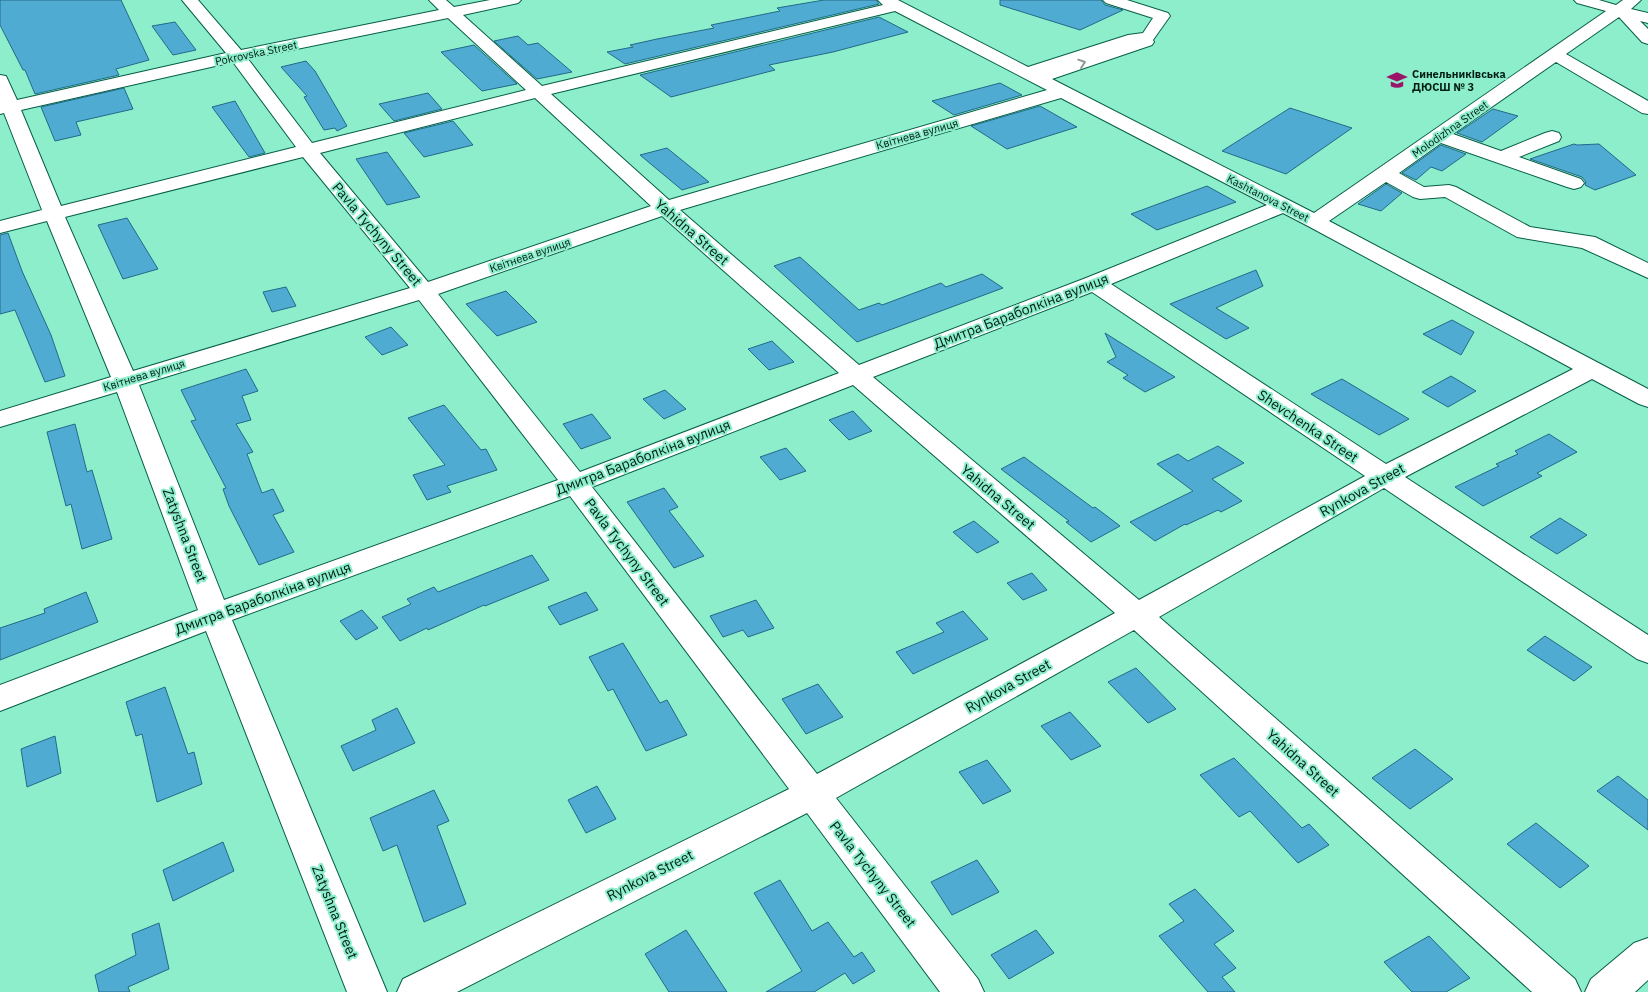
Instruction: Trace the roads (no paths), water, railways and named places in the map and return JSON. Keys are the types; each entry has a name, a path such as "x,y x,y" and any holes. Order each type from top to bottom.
{"street":[{"name":"Pavla Tychyny Street","path":"190,0 237,56 308,150 424,291 575,484 964,992"},
{"name":"Pokrovska Street","path":"6,108 237,56 444,6 513,0"},
{"path":"1031,76 1146,42 1140,40 1149,36 1162,16 1111,0"},
{"path":"1582,0 1627,5 1648,18"},
{"path":"0,228 892,3"},
{"name":"Kashtanova Street","path":"892,3 1315,222 1648,399"},
{"path":"1627,5 1648,39"},
{"name":"Molodizhna Street","path":"1315,222 1627,5"},
{"name":"Yahidna Street","path":"444,6 664,208 1137,615 1561,992"},
{"path":"1556,55 1648,109"},
{"path":"1512,66 1531,72"},
{"name":"Zatyshna Street","path":"0,80 6,108 125,380 216,615 367,992"},
{"name":"Квітнева вулиця","path":"0,419 424,291 664,208 1061,92"},
{"path":"1439,136 1574,183"},
{"path":"1503,157 1552,137"},
{"path":"1386,173 1420,193 1448,190 1524,233 1587,242 1648,270"},
{"name":"Дмитра Бараболкіна вулиця","path":"0,698 216,615 575,484 1094,283 1283,206"},
{"name":"Shevchenka Street","path":"1094,283 1648,651"},
{"name":"Rynkova Street","path":"417,992 812,794 1384,477 1592,369"},
{"path":"1605,992 1648,956"}],"place":[{"name":"Синельниківська ДЮСШ № 3","path":"1397,80"}]}
